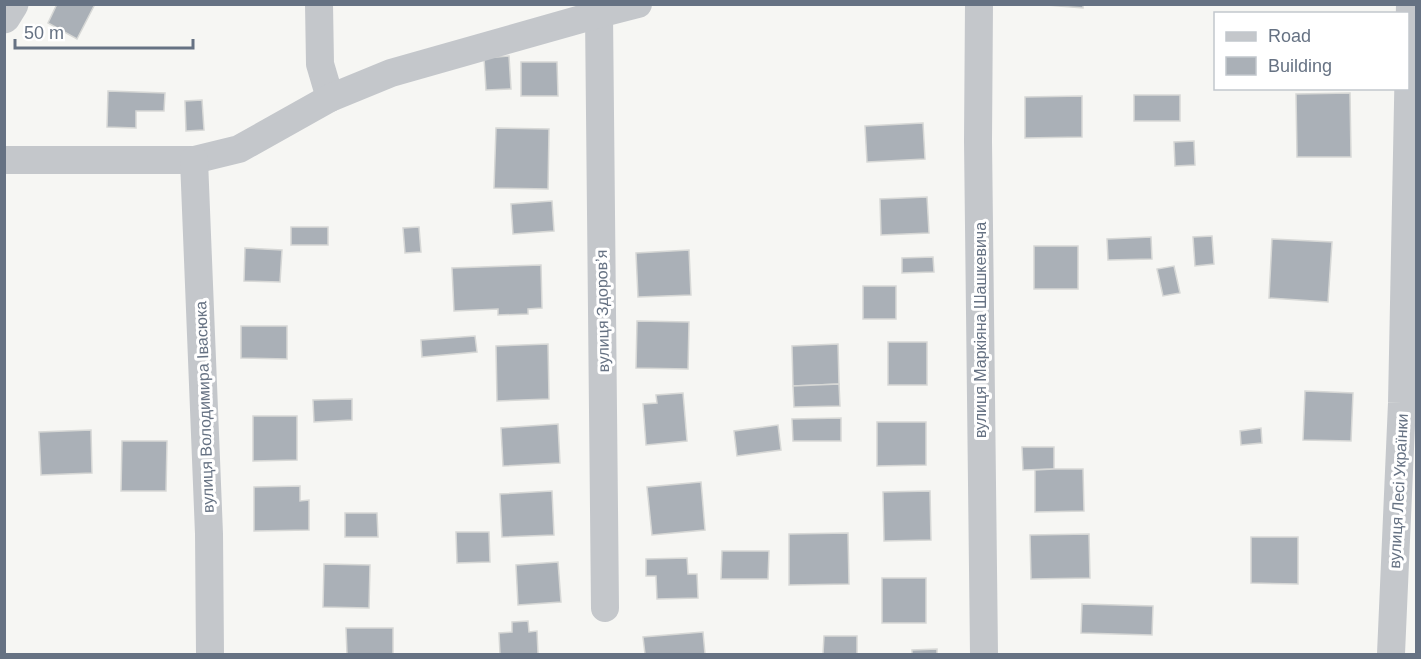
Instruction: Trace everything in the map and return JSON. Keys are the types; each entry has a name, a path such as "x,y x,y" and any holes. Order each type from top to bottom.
{"street":[{"path":"4,17 12,4"},
{"path":"319,4 320,64 330,98"},
{"path":"4,160 194,160 239,149 330,98 391,73 638,4"},
{"name":"вулиця Маркіяна Шашкевича","path":"980,4 978,141 984,654"},
{"name":"вулиця Лесі Українки","path":"1409,54 1410,4"},
{"name":"вулиця Здоровʼя","path":"598,14 605,608"},
{"name":"вулиця Лесі Українки","path":"1391,654 1402,403 1408,90"},
{"name":"вулиця Володимира Івасюка","path":"194,160 209,534 210,654"}],"building":[{"path":"57,4 95,4 77,39 48,23"},
{"path":"1034,4 1083,4 1083,8"},
{"path":"509,56 511,89 486,90 484,58"},
{"path":"521,62 557,62 558,96 521,96"},
{"path":"108,91 165,93 164,111 136,111 136,128 107,127"},
{"path":"1350,93 1351,157 1297,157 1296,94"},
{"path":"1134,95 1180,95 1180,121 1134,121"},
{"path":"1082,96 1082,137 1025,138 1025,97"},
{"path":"202,100 204,130 186,131 185,101"},
{"path":"923,123 925,159 867,162 865,126"},
{"path":"496,128 549,129 548,189 494,188"},
{"path":"1194,141 1195,165 1175,166 1174,142"},
{"path":"927,197 929,233 881,235 880,199"},
{"path":"552,201 554,231 513,234 511,204"},
{"path":"291,227 328,227 328,245 291,245"},
{"path":"419,227 421,252 405,253 403,228"},
{"path":"1212,236 1214,264 1195,266 1193,237"},
{"path":"1151,237 1152,259 1108,260 1107,239"},
{"path":"1272,239 1332,242 1328,302 1269,298"},
{"path":"1034,246 1078,246 1078,289 1034,289"},
{"path":"245,248 282,250 280,282 244,281"},
{"path":"689,250 691,295 638,297 636,253"},
{"path":"933,257 934,272 902,273 902,258"},
{"path":"541,265 542,308 528,309 528,314 498,315 498,309 454,311 452,268"},
{"path":"1174,266 1180,293 1163,296 1157,269"},
{"path":"863,286 896,286 896,319 863,319"},
{"path":"637,321 689,322 688,369 636,368"},
{"path":"241,326 287,326 287,359 241,358"},
{"path":"475,336 477,352 422,357 421,340"},
{"path":"888,342 927,342 927,385 888,385"},
{"path":"548,344 549,399 497,401 496,346"},
{"path":"838,344 839,384 793,386 792,346"},
{"path":"839,384 840,406 794,407 793,386"},
{"path":"1305,391 1353,393 1351,441 1303,440"},
{"path":"683,393 687,441 646,445 643,404 657,403 656,395"},
{"path":"352,399 352,420 314,422 313,400"},
{"path":"253,416 297,416 297,460 253,461"},
{"path":"841,418 841,441 793,441 792,419"},
{"path":"877,422 926,422 926,465 877,466"},
{"path":"558,424 560,463 503,466 501,428"},
{"path":"778,425 781,450 737,456 734,431"},
{"path":"1261,428 1262,443 1241,445 1240,431"},
{"path":"91,430 92,473 41,475 39,432"},
{"path":"122,441 167,441 166,491 121,491"},
{"path":"1022,447 1054,447 1054,469 1023,470"},
{"path":"1083,469 1084,511 1035,512 1035,470"},
{"path":"701,482 705,530 652,535 647,487"},
{"path":"300,486 300,501 309,500 309,530 254,531 254,487"},
{"path":"552,491 554,535 502,537 500,494"},
{"path":"930,491 931,540 884,541 883,492"},
{"path":"345,513 377,513 378,537 345,537"},
{"path":"456,532 489,532 490,562 457,563"},
{"path":"848,533 849,584 789,585 789,534"},
{"path":"1089,534 1090,578 1031,579 1030,535"},
{"path":"1251,537 1298,537 1298,584 1251,583"},
{"path":"722,551 769,551 768,579 721,579"},
{"path":"687,558 688,574 697,574 698,598 657,599 656,576 646,576 646,559"},
{"path":"558,562 561,602 518,605 516,565"},
{"path":"324,564 370,565 369,608 323,607"},
{"path":"882,578 926,578 926,623 882,623"},
{"path":"1082,604 1153,606 1152,635 1081,633"},
{"path":"528,621 529,632 537,631 538,654 500,654 499,633 512,632 512,622"},
{"path":"346,628 393,628 393,654 347,654"},
{"path":"703,632 705,654 645,654 643,637"},
{"path":"824,636 857,636 857,654 823,654"},
{"path":"937,649 937,654 912,654 912,650"}]}
